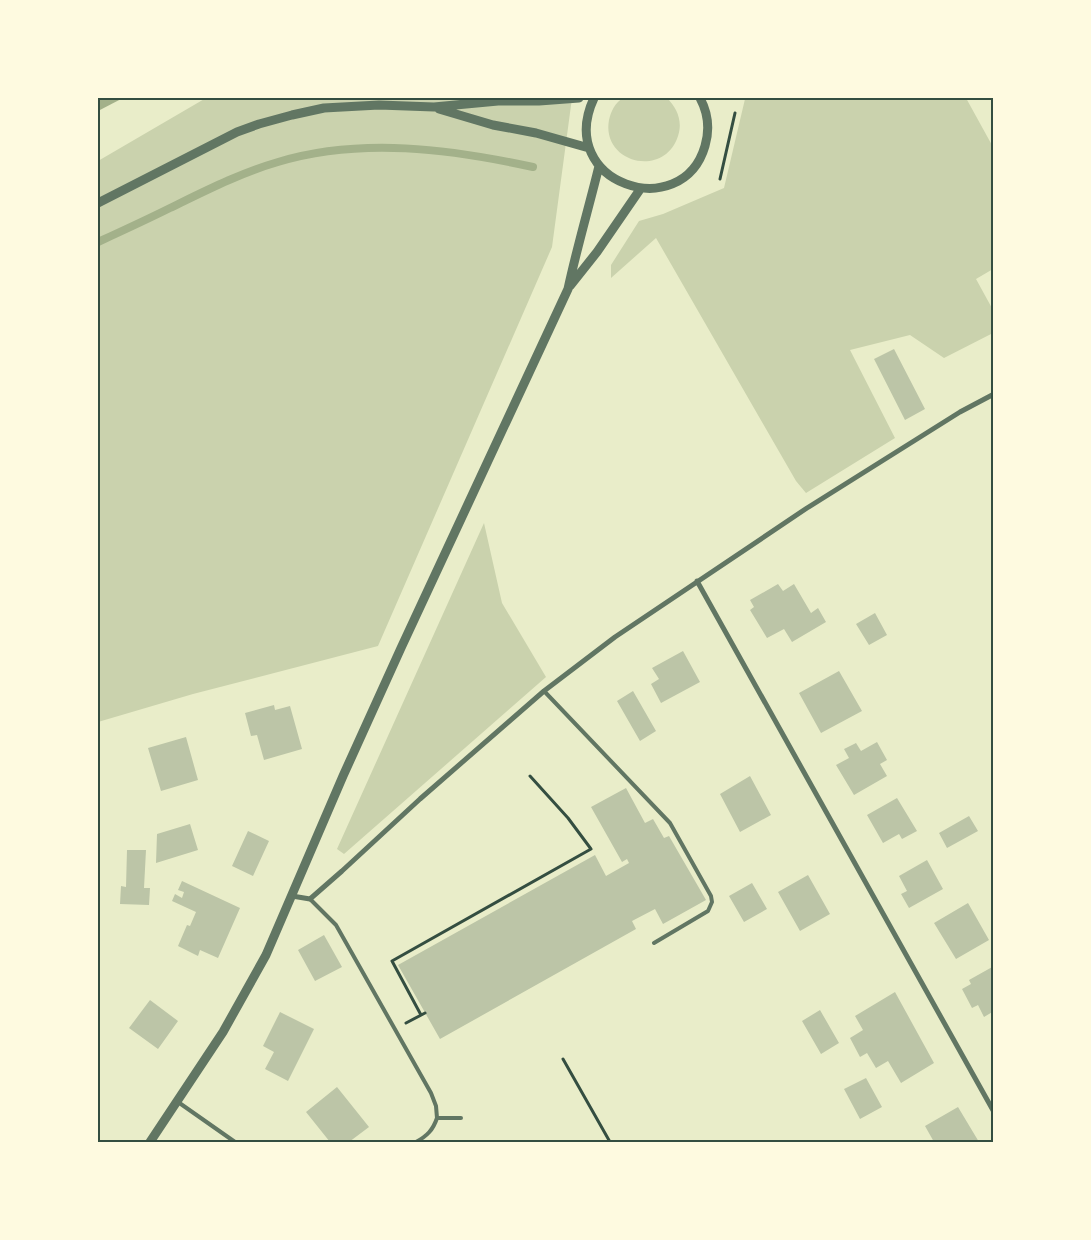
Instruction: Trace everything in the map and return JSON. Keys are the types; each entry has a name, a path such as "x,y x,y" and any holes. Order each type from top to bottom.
{"street":[{"path":"98,203 217,141 260,124 306,111 350,106 434,107 498,101 579,98"},
{"path":"594,98 589,108 586,122 586,135 590,148 600,166 618,181 641,188 653,188 678,181 697,163 705,145 708,124 700,98"},
{"path":"434,107 493,125 590,148"},
{"path":"150,1142 223,1032 266,955 343,776 568,288 578,242 600,166"},
{"path":"568,288 598,252 641,188"},
{"path":"292,896 310,899 420,799 544,691 615,637 824,498 960,412 994,394"},
{"path":"697,581 994,1112"}],"lane":[{"path":"544,691 670,824 711,896 712,902 708,911 654,943"},
{"path":"310,899 336,925 431,1093 436,1106 437,1118 434,1128 425,1137 416,1142"},
{"path":"176,1101 236,1142"},
{"path":"437,1118 461,1118"}],"path":[{"path":"720,179 735,113"},
{"path":"395,1029 423,1014 392,961 591,849 568,818 530,776"},
{"path":"563,1059 610,1142"}],"shaded area":[{"path":"98,98 123,98 98,111"},
{"path":"206,98 572,98 552,247 378,646 193,694 98,722 98,161"},
{"path":"623,98 667,98 674,106 680,125 678,136 671,149 660,158 648,161 635,160 624,155 614,147 609,135 609,120 614,108"},
{"path":"743,98 966,98 993,147 993,269 976,279 993,310 993,333 944,358 910,335 850,350 895,438 806,493 796,481 656,238 611,278 611,265 639,221 663,214 724,188 745,99"},
{"path":"484,523 502,603 546,677 344,854 337,849"}],"building":[{"path":"894,349 925,409 905,420 874,359"},
{"path":"778,584 783,591 794,584 811,613 818,608 826,622 792,642 784,629 767,638 750,610 754,607 750,600"},
{"path":"875,613 887,635 869,645 856,624"},
{"path":"683,651 700,682 661,703 651,684 659,679 652,668"},
{"path":"839,671 862,711 821,733 799,693"},
{"path":"633,691 656,731 640,741 617,701"},
{"path":"274,705 275,710 290,706 302,749 264,760 257,735 251,736 245,713"},
{"path":"186,737 198,780 161,791 148,748"},
{"path":"877,742 887,760 880,764 887,776 854,795 836,765 849,758 844,749 856,743 861,751"},
{"path":"750,776 771,815 740,832 720,794"},
{"path":"626,788 645,823 653,819 664,838 669,836 706,900 663,924 655,909 632,921 636,929 440,1039 398,965 595,855 606,876 629,863 627,859 622,862 591,807"},
{"path":"897,798 917,831 902,839 899,834 883,843 867,815"},
{"path":"969,816 978,831 947,848 939,833"},
{"path":"190,824 198,850 156,863 157,834"},
{"path":"248,831 269,841 253,876 232,866"},
{"path":"127,850 146,850 144,888 150,888 149,905 120,904 121,886 126,887"},
{"path":"927,860 943,889 909,908 901,894 907,891 899,876"},
{"path":"808,875 830,914 800,931 778,892"},
{"path":"182,881 240,908 218,958 200,950 198,956 178,946 187,925 190,926 196,912 172,901 175,894 182,898 184,892 178,890"},
{"path":"752,883 767,909 744,922 729,896"},
{"path":"968,903 989,940 956,959 934,923"},
{"path":"324,935 342,967 315,981 298,950"},
{"path":"994,966 994,1011 984,1017 978,1005 972,1008 962,989 971,984 969,980"},
{"path":"895,992 934,1063 901,1083 888,1061 876,1068 867,1053 860,1057 850,1038 863,1030 855,1016"},
{"path":"150,1000 178,1021 158,1049 129,1028"},
{"path":"820,1010 839,1043 821,1054 802,1021"},
{"path":"280,1012 314,1029 288,1081 265,1069 274,1052 263,1046"},
{"path":"866,1078 882,1107 860,1119 844,1089"},
{"path":"337,1087 369,1127 349,1142 330,1142 306,1112"},
{"path":"958,1107 979,1142 934,1142 925,1126"}],"waterway":[{"path":"98,242 236,177 264,166 309,154 373,148 406,148 470,155 533,167"}]}
